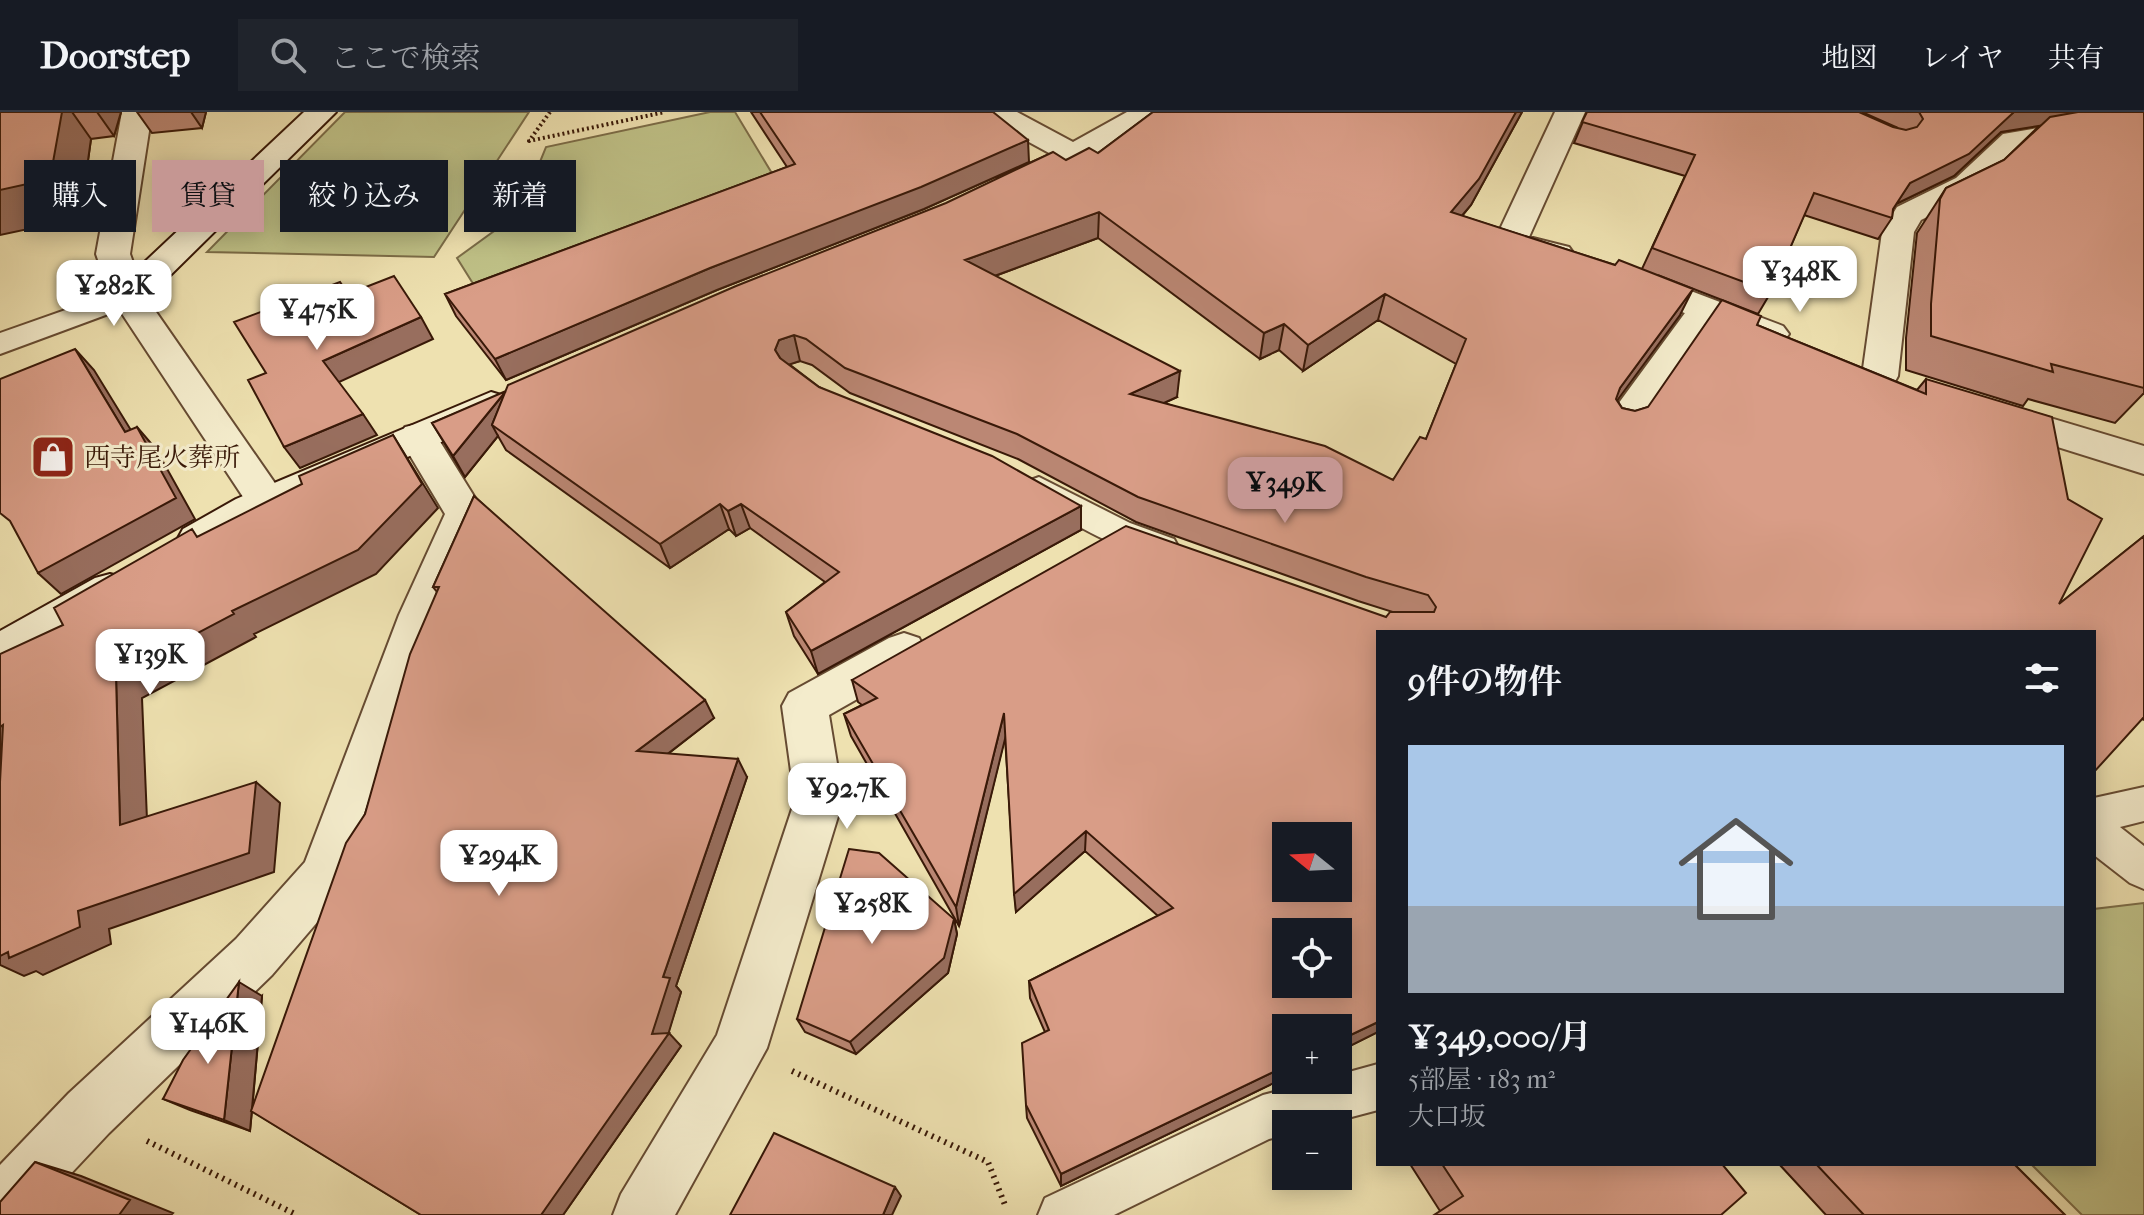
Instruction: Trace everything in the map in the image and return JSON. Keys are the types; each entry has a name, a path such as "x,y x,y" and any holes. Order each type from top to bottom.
{"street":[{"path":"137,112 113,254 128,297 267,502"},
{"path":"128,297 321,112"},
{"path":"995,112 1073,154"},
{"path":"977,200 1073,154 1149,112"},
{"path":"1570,112 1510,242 1598,267 1806,348"},
{"path":"1881,377 1898,232 1908,214 1967,185 2014,140 2144,119"},
{"path":"0,652 267,502 517,394"},
{"path":"1973,408 2144,460"},
{"path":"0,1207 89,1113 254,957 325,876 420,615 465,514 418,437"},
{"path":"1077,554 1118,532"},
{"path":"642,1215 740,1048 819,800 805,706 941,630"}],"lane":[{"path":"0,344 128,297"},
{"path":"1621,423 1703,308"},
{"path":"1018,477 1118,532 1191,558"},
{"path":"2096,816 2144,804"},
{"path":"2096,833 2144,870"},
{"path":"1062,1215 1263,1118 1376,1088"}],"path":[{"path":"550,112 529,141 665,112"},
{"path":"740,1048 988,1162 1010,1215"},
{"path":"89,1113 297,1215"}],"green space":[{"path":"345,112 529,112 498,160 464,160 464,211 434,257 207,252 227,232 264,232 264,194 280,178 280,232 448,232 448,160 298,160"},
{"path":"710,112 735,112 779,185 477,290 457,258 493,232 576,232 576,160 541,160 546,147"},
{"path":"2144,903 2144,1215 2082,1215 2033,1166 2096,1166 2096,909"}],"building":[{"path":"0,112 62,112 53,160 24,160 24,185 0,190"},
{"path":"760,112 993,112 1028,140 921,187 710,268 495,359 445,294 795,164"},
{"path":"1153,112 1516,112 1479,179 1451,212 1615,265 1619,260 1693,289 1620,388 1616,399 1622,408 1635,411 1648,407 1722,300 1761,316 1757,325 1926,394 1926,379 2052,417 2068,499 2102,519 2059,604 2144,536 2144,717 2096,770 2096,630 1376,630 1376,1023 1352,1034 1352,1014 1272,1014 1272,1073 1061,1174 1026,1105 1022,1043 1049,1030 1029,981 1173,908 1086,831 1014,894 1004,713 956,907 844,714 877,698 852,680 1126,526 1386,617 1390,612 1434,612 1436,607 1428,595 1366,577 1138,497 1017,434 845,368 806,339 794,335 779,340 775,350 780,358 819,387 992,456 1081,506 811,651 786,612 839,572 741,504 728,511 720,504 660,544 492,425 508,385 736,286 946,203 1053,152 1066,160 1089,148 1098,153","holes":["1099,212 1264,333 1284,324 1308,345 1385,294 1466,339 1426,439 1420,437 1393,480 1325,446 1130,394 1180,371 965,260"]},
{"path":"1587,112 1859,112 1906,130 1917,127 1923,119 1919,112 2014,112 1969,154 1910,183 1893,209 1892,218 1814,193 1771,292 1652,248 1695,155 1582,122"},
{"path":"2078,112 2144,112 2144,388 2051,364 2053,372 1931,336 1940,199 1946,188 2004,160 2050,117"},
{"path":"394,276 421,317 323,361 363,414 284,447 248,380 266,373 234,322 340,282 348,294"},
{"path":"75,349 125,432 137,427 176,498 38,573 10,521 0,513 0,379"},
{"path":"506,391 453,456 432,423"},
{"path":"393,435 422,484 358,550 232,611 234,614 116,676 120,825 256,782 249,853 78,911 80,927 9,958 8,952 0,956 3,725 0,727 0,654 63,625 54,608 192,529 197,537 302,484 299,476"},
{"path":"474,496 705,700 637,751 738,759 663,977 670,978 652,1034 669,1033 541,1215 421,1215 251,1111 346,843 365,814 410,654 439,587 433,587"},
{"path":"849,849 879,853 954,919 944,958 850,1042 797,1019"},
{"path":"239,982 224,1120 163,1099 183,1060"},
{"path":"774,1133 895,1187 883,1215 730,1215"},
{"path":"35,1162 130,1200 119,1215 0,1215 0,1202"},
{"path":"1443,1166 1724,1166 1746,1193 1721,1215 1434,1215 1463,1196"},
{"path":"1818,1166 2016,1166 2065,1215 1864,1215"}],"place":[{"name":"西寺尾火葬所","path":"53,457"}]}
